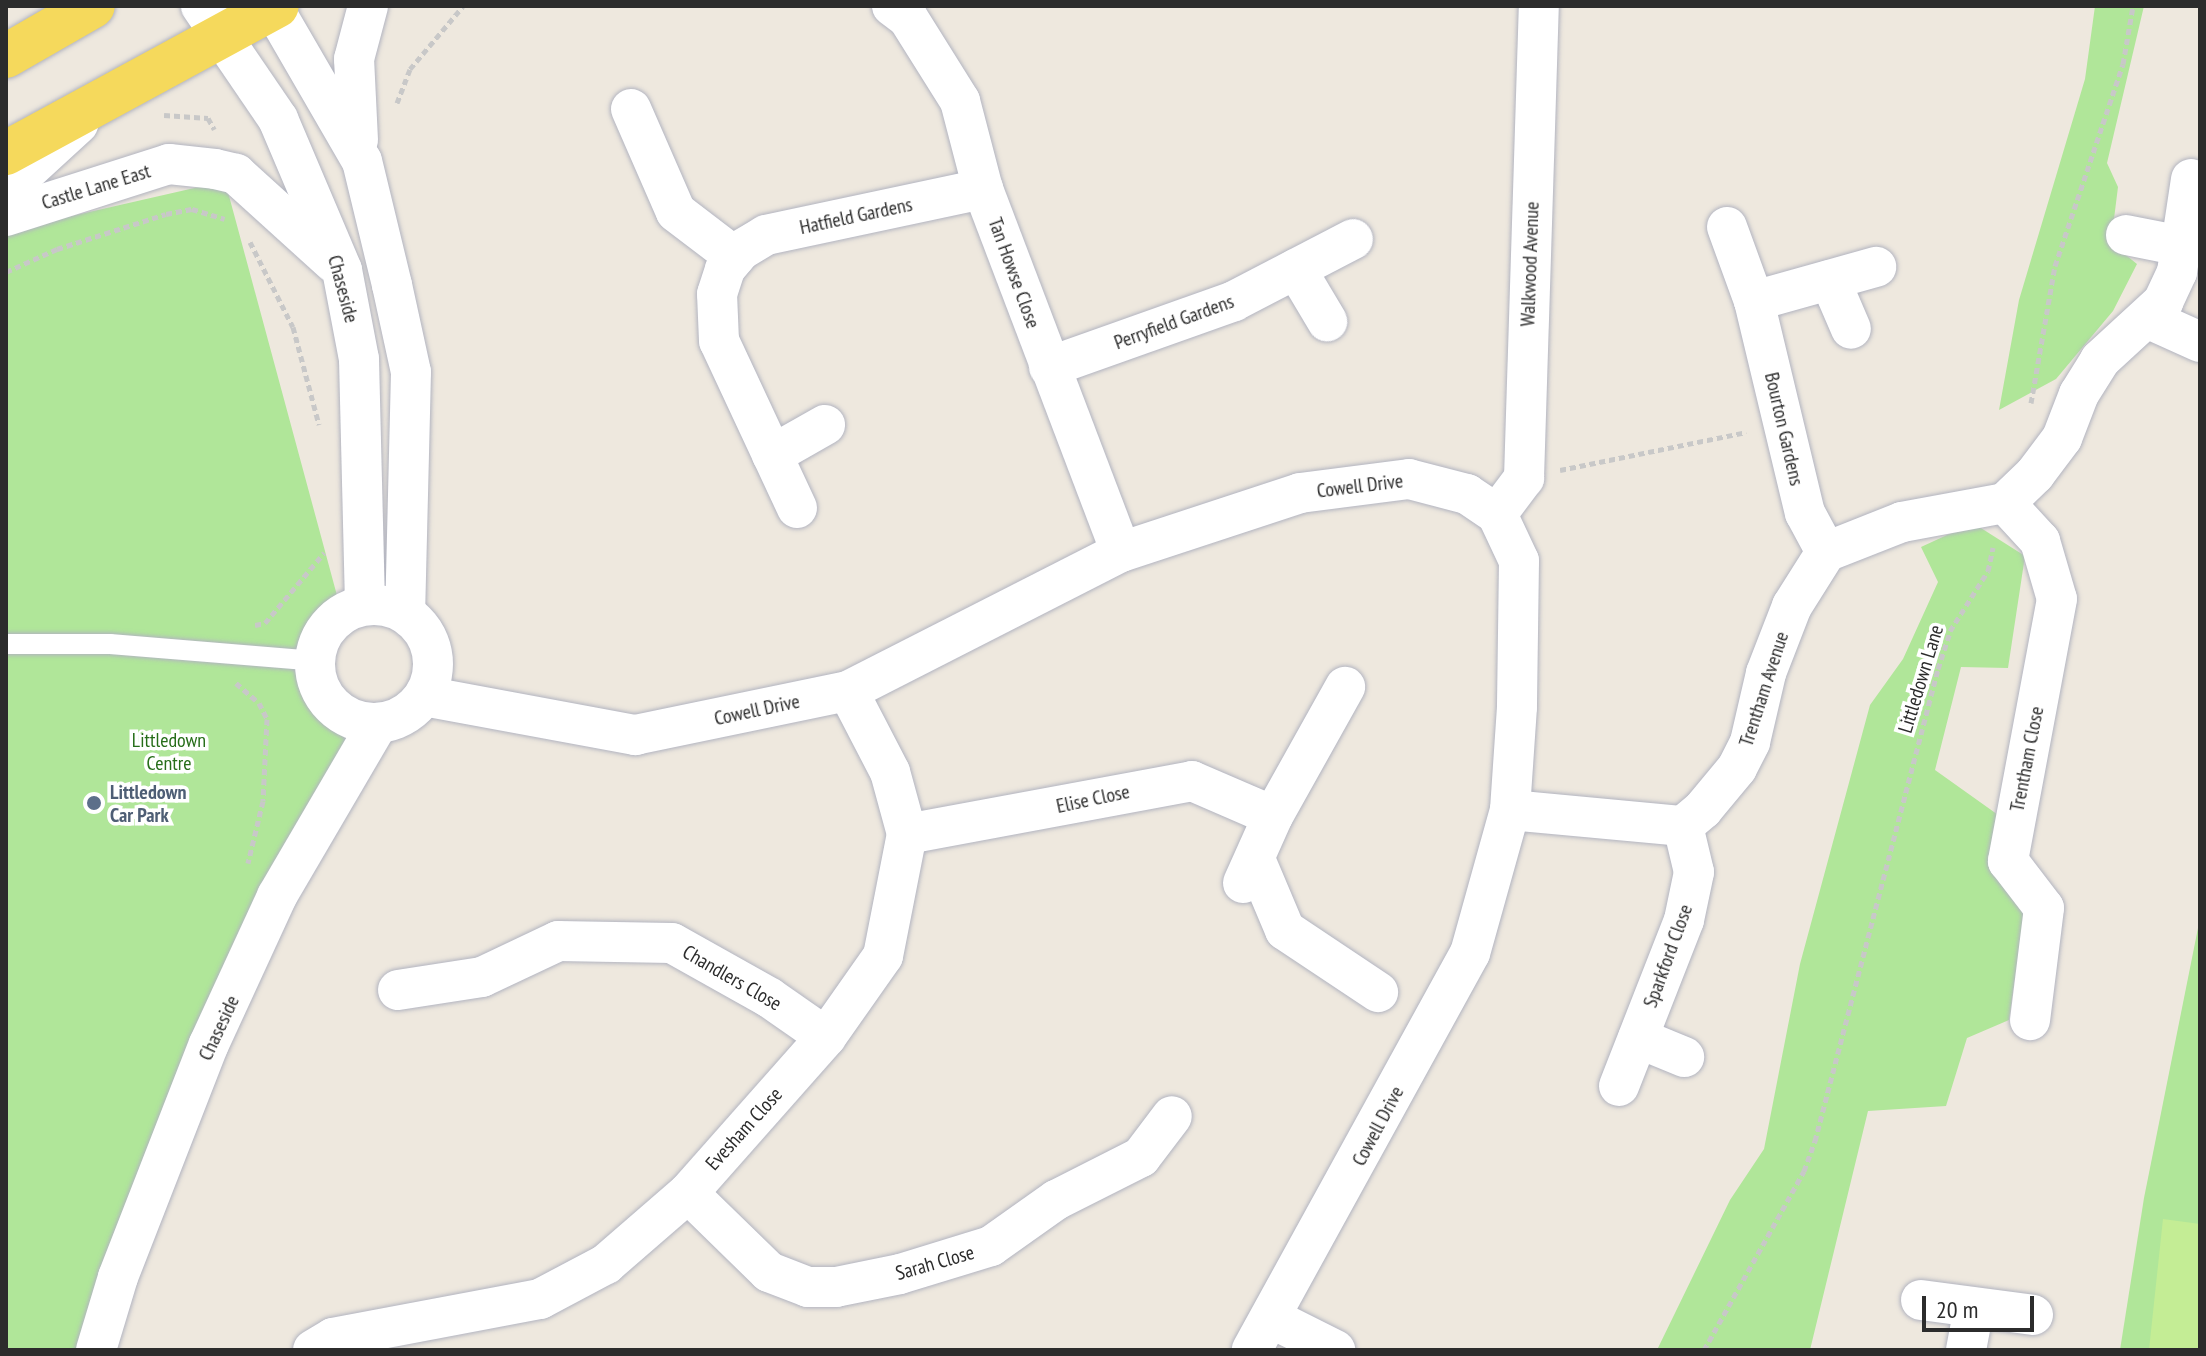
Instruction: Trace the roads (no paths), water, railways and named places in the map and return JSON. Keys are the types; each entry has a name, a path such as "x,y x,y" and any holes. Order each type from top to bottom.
{"main road":[{"path":"6,56 93,6"},
{"path":"6,153 104,99 213,20 275,7"}],"street":[{"path":"368,6 354,59 353,109 362,161 411,372 405,612"},
{"name":"Tan Howse Close","path":"892,6 908,18 960,101 983,189 1121,552"},
{"name":"Walkwood Avenue","path":"1497,514 1524,478 1539,6"},
{"path":"275,7 362,161"},
{"name":"Chaseside","path":"213,20 278,119 342,270 359,359 365,605"},
{"path":"6,190 104,99"},
{"path":"631,109 660,186 676,212 735,257"},
{"name":"Castle Lane East","path":"6,216 169,164 215,169 236,174 342,270"},
{"path":"1826,552 1902,522 2005,503 2062,438 2079,394 2100,360 2149,319 2177,272 2191,179"},
{"name":"Hatfield Gardens","path":"797,508 719,341 717,294 735,257 766,235 983,189"},
{"name":"Bourton Gardens","path":"1727,227 1754,301 1805,513 1826,552"},
{"path":"2126,235 2181,246"},
{"name":"Perryfield Gardens","path":"1049,367 1234,301 1353,239"},
{"path":"1754,301 1876,267"},
{"path":"1296,269 1327,321"},
{"path":"1830,280 1851,329"},
{"path":"2149,319 2200,342"},
{"path":"772,455 825,425"},
{"name":"Cowell Drive","path":"437,694 635,735 848,691 1121,552 1300,493 1409,479 1467,494 1497,514 1519,561 1522,595 1510,810 1470,953 1262,1334"},
{"name":"Trentham Close","path":"2005,503 2040,541 2057,599 2008,861 2044,908 2030,1020"},
{"name":"Trentham Avenue","path":"1683,826 1737,768 1792,606 1826,552"},
{"path":"365,605 405,612 429,640 434,658 437,694 397,719 378,723 338,711 319,687 315,661 325,631 342,614 365,605"},
{"path":"1345,687 1273,816 1249,871 1285,930 1378,992"},
{"name":"Evesham Close","path":"313,1350 333,1338 540,1299 606,1264 688,1193 826,1037 883,956 907,834 890,772 848,691"},
{"name":"Chaseside","path":"96,1350 118,1277 209,1044 277,896 378,723"},
{"name":"Elise Close","path":"907,834 1192,781 1216,787 1273,816"},
{"path":"1510,810 1683,826"},
{"name":"Sparkford Close","path":"1619,1086 1684,920 1694,872 1683,826"},
{"name":"Chandlers Close","path":"398,990 482,977 558,941 672,943 770,998 826,1037"},
{"path":"1638,1038 1684,1057"},
{"name":"Sarah Close","path":"688,1193 769,1272 808,1287 836,1287 900,1274 991,1246 1056,1200 1141,1157 1172,1116"},
{"path":"1921,1300 2033,1315"},
{"path":"1966,1350 1974,1308"},
{"path":"1262,1334 1335,1350"}],"lane":[{"path":"6,644 110,644 233,657 315,661"}],"place":[{"name":"Littledown Car Park","path":"94,803"}],"park label":[{"name":"Littledown Centre","path":"169,752"}]}
